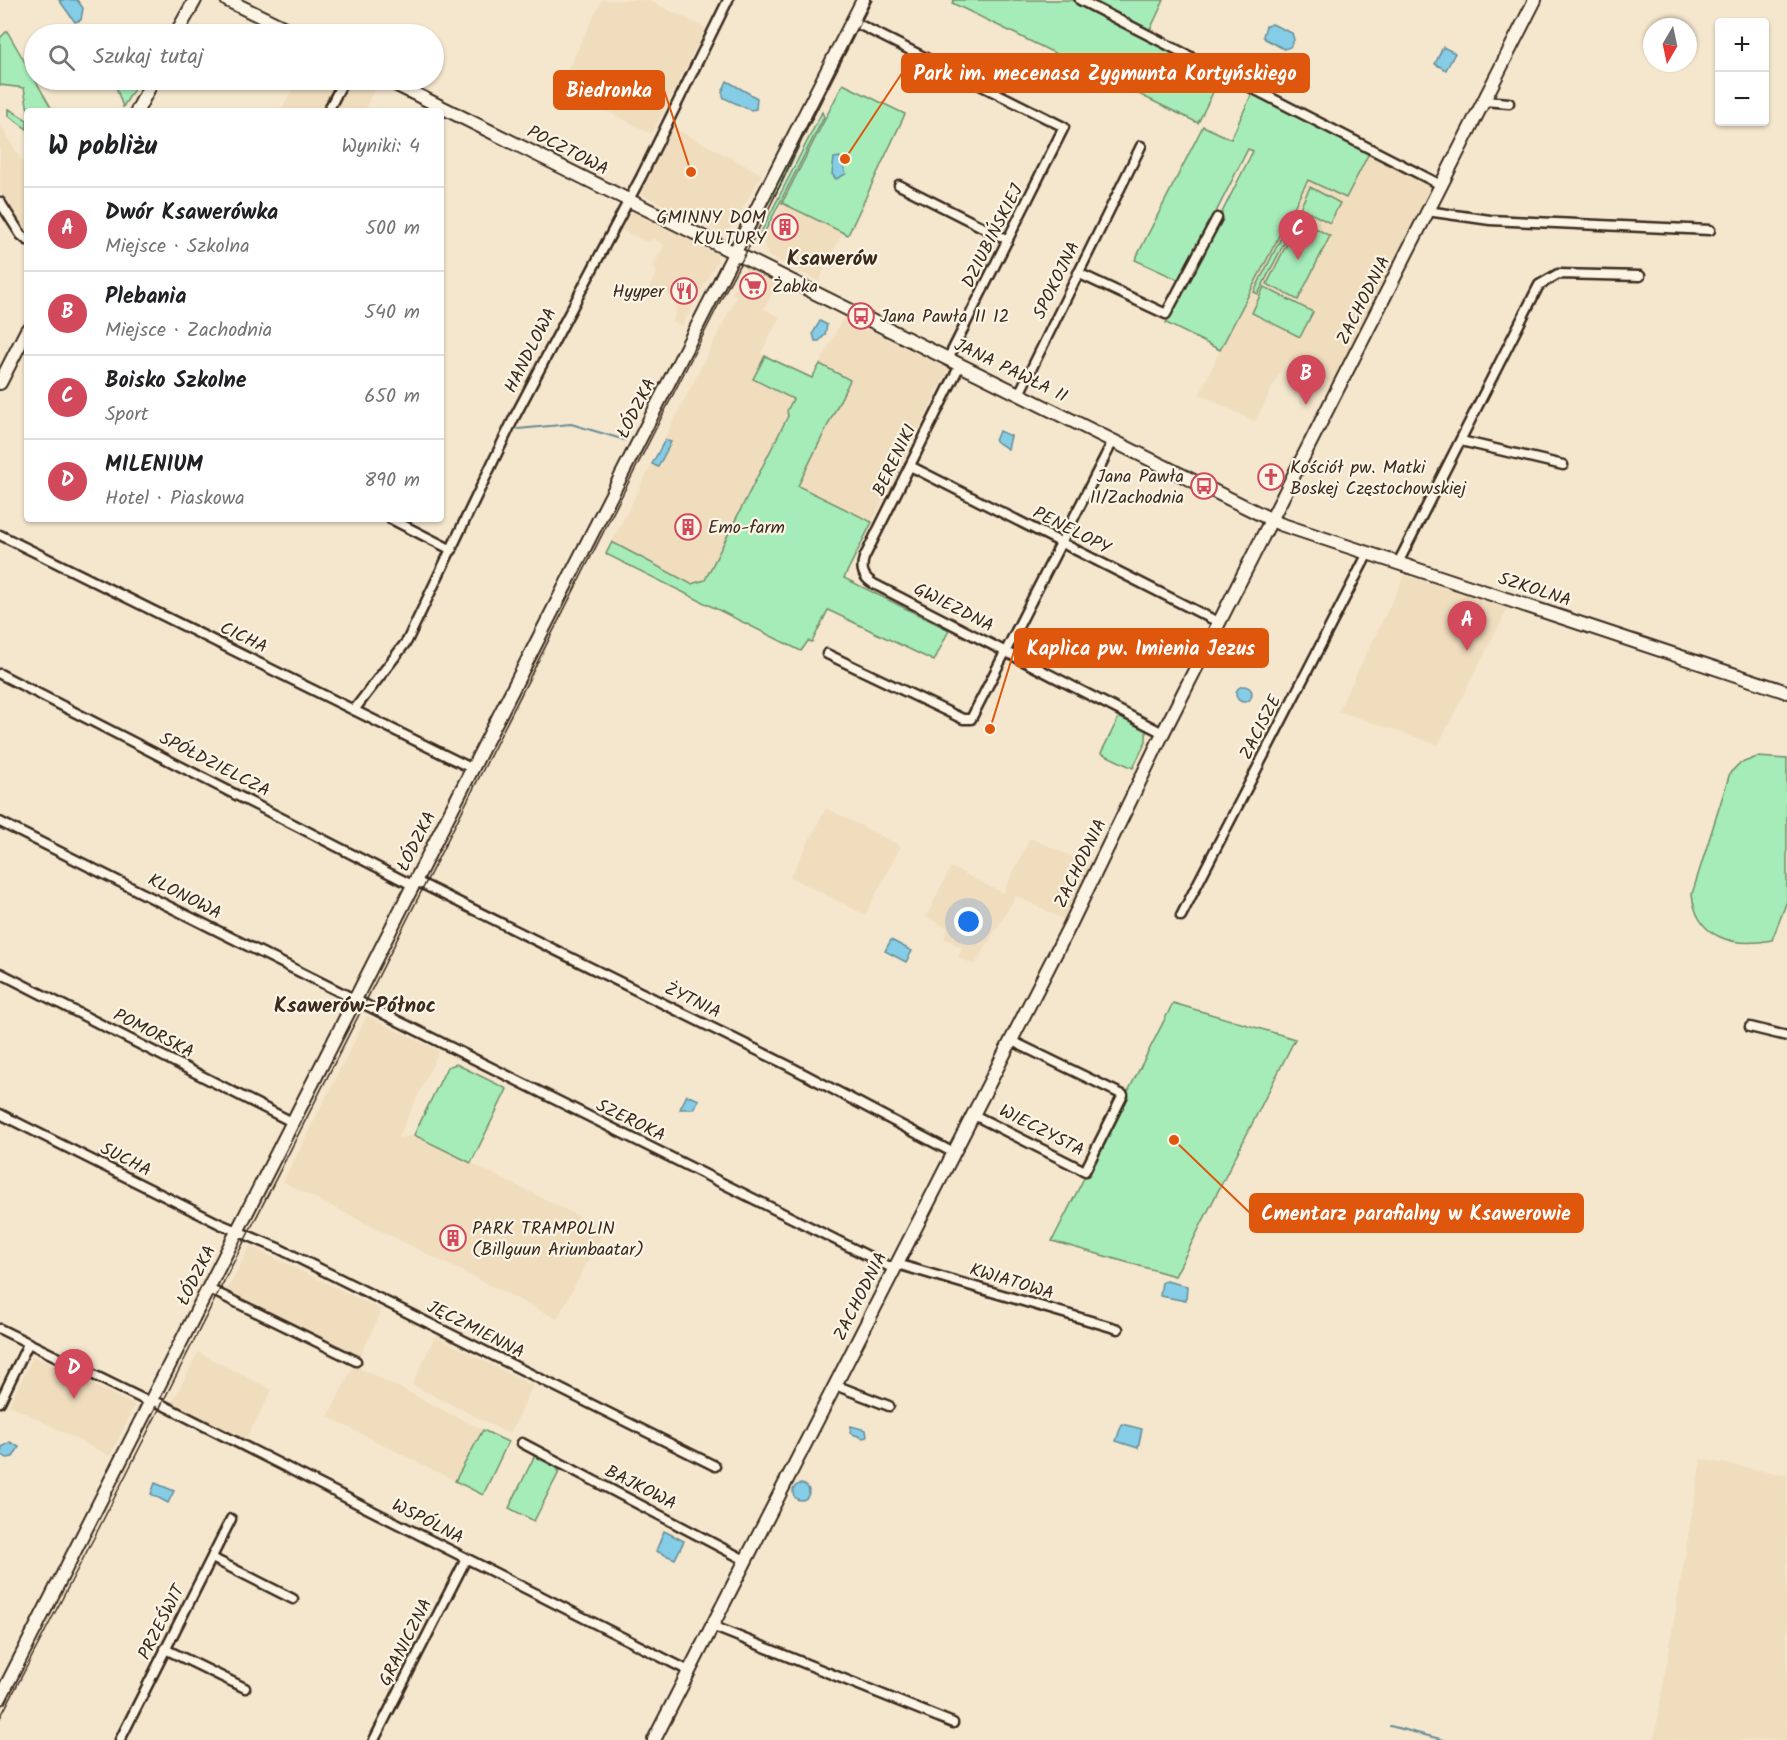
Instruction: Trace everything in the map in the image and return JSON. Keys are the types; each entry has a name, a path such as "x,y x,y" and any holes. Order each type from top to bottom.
{"street":[{"path":"182,24 195,0"},
{"path":"227,0 276,24"},
{"name":"HANDLOWA","path":"354,710 400,653 519,408 628,201 728,0"},
{"name":"ŁÓDZKA","path":"0,1698 863,0"},
{"path":"1080,0 1441,185"},
{"name":"ZACHODNIA","path":"654,1740 952,1152 1070,925 1163,733 1535,0"},
{"name":"DZIUBIŃSKIEJ","path":"852,21 1064,128 1008,240 954,362"},
{"path":"139,108 148,90"},
{"path":"330,108 339,90"},
{"name":"POCZTOWA","path":"407,90 443,108"},
{"path":"1484,101 1509,103"},
{"name":"POCZTOWA","path":"444,109 734,253"},
{"name":"SPOKOJNA","path":"1019,394 1141,146"},
{"path":"899,185 1008,240"},
{"path":"0,202 24,238"},
{"path":"1428,211 1490,220 1710,230"},
{"path":"1078,273 1166,314 1217,218"},
{"name":"JANA PAWŁA II","path":"734,253 1272,520"},
{"path":"1398,563 1539,285 1558,274 1640,276"},
{"path":"0,383 24,336"},
{"name":"BERENIKI","path":"862,571 864,558 910,466 954,362"},
{"path":"827,654 968,720 1006,651 1113,441"},
{"path":"1461,441 1563,465"},
{"name":"PENELOPY","path":"910,466 1220,623"},
{"name":"SZKOLNA","path":"1272,520 1787,692"},
{"path":"397,522 452,550"},
{"name":"CICHA","path":"0,535 473,769"},
{"name":"ZACISZE","path":"1181,916 1368,553"},
{"name":"GWIEZDNA","path":"862,571 874,584 1163,733"},
{"name":"SPÓŁDZIELCZA","path":"0,674 415,884"},
{"name":"KLONOWA","path":"0,822 354,1000"},
{"name":"ŻYTNIA","path":"415,884 777,1060 952,1152"},
{"name":"POMORSKA","path":"0,973 294,1123"},
{"name":"SZEROKA","path":"354,1000 895,1267"},
{"path":"1750,1027 1787,1036"},
{"name":"WIECZYSTA","path":"972,1114 1085,1171 1123,1095 1010,1040"},
{"name":"SUCHA","path":"0,1114 238,1232"},
{"name":"JĘCZMIENNA","path":"238,1232 278,1248 715,1466"},
{"name":"KWIATOWA","path":"895,1267 1118,1329"},
{"path":"209,1289 356,1361"},
{"name":"WSPÓLNA","path":"0,1329 152,1401 689,1671"},
{"path":"0,1402 28,1344"},
{"path":"835,1385 889,1406"},
{"name":"BAJKOWA","path":"522,1443 746,1560"},
{"name":"PRZEŚWIT","path":"120,1740 231,1519"},
{"path":"212,1558 293,1599"},
{"name":"GRANICZNA","path":"374,1740 466,1559"},
{"path":"712,1626 953,1723"},
{"path":"165,1649 244,1688"}],"shaded area":[{"path":"602,0 648,0 706,28 652,134 559,87"},
{"path":"292,90 335,90 326,108 283,108"},
{"path":"343,90 374,90 365,108 334,108"},
{"path":"0,124 24,164 24,231 0,192"},
{"path":"672,127 762,174 727,236 641,194"},
{"path":"1370,151 1432,184 1333,384 1287,359 1255,422 1200,394 1220,350 1308,179"},
{"path":"782,203 843,232 819,281 768,256 763,241"},
{"path":"632,211 717,254 718,260 682,326 673,322 677,300 657,289 656,299 644,297 657,273 653,266 664,246 654,238 648,243 619,229"},
{"name":"Emo-farm","path":"745,267 777,284 764,309 780,317 761,353 765,356 754,379 793,399 787,411 788,416 705,580 691,584 612,542 737,296 732,293"},
{"path":"843,317 949,369 872,522 798,486 850,380 820,364"},
{"path":"1405,575 1508,608 1438,745 1338,711"},
{"path":"826,808 901,846 865,915 790,877"},
{"path":"1030,838 1091,865 1065,920 1016,896 975,965 958,957 962,948 944,938 948,928 926,917 951,867 1003,893"},
{"path":"367,1016 439,1051 398,1138 414,1135 605,1229 557,1319 283,1182"},
{"path":"250,1246 382,1310 359,1359 226,1292"},
{"path":"435,1336 533,1386 510,1434 412,1385"},
{"path":"198,1352 272,1390 244,1443 170,1406"},
{"path":"33,1356 135,1405 110,1456 9,1405"},
{"path":"354,1365 483,1430 455,1481 328,1417"},
{"path":"1701,1459 1787,1475 1787,1740 1654,1740"}],"green space":[{"path":"954,0 1072,0 1222,74 1198,123 952,3"},
{"path":"1086,0 1164,0 1149,32"},
{"path":"7,31 24,61 24,88 0,85 0,38"},
{"path":"843,84 905,114 848,235 782,203"},
{"path":"24,90 41,90 51,108 27,108"},
{"path":"117,90 133,90 123,107"},
{"path":"1253,91 1370,151 1346,198 1308,180 1220,350 1166,323 1253,151 1248,149 1181,281 1135,260 1203,126 1231,139"},
{"path":"814,108 816,109 782,183 762,213 753,235 750,233"},
{"path":"9,109 24,118 24,127 9,116"},
{"path":"822,112 824,117 762,237 758,238"},
{"path":"1310,187 1340,203 1330,223 1300,208"},
{"path":"1295,210 1300,212 1258,294 1254,292"},
{"path":"1299,219 1330,236 1298,300 1267,284"},
{"path":"1264,287 1313,312 1300,337 1252,313"},
{"path":"765,356 812,378 820,364 850,380 798,486 872,522 844,578 949,630 934,661 828,610 812,642 808,641 801,651 606,554 612,542 691,584 705,580 788,416 787,411 793,399 753,379"},
{"path":"1119,717 1146,730 1146,741 1133,768 1101,753"},
{"path":"1757,757 1787,759 1787,901 1772,940 1731,941 1709,930 1701,921 1695,909 1692,894 1730,773 1739,764"},
{"path":"1173,1003 1295,1039 1175,1276 1052,1241"},
{"path":"456,1064 507,1089 471,1163 414,1135 447,1067"},
{"path":"483,1430 508,1442 483,1495 455,1481"},
{"path":"535,1455 555,1465 559,1472 534,1521 509,1508"}],"water":[{"path":"59,0 77,0 83,8 81,20 75,22"},
{"path":"1272,24 1292,33 1294,40 1290,47 1284,49 1265,39 1263,36 1266,26"},
{"path":"1443,47 1455,53 1446,70 1435,64"},
{"path":"727,81 757,98 756,109 750,110 724,98 722,92"},
{"path":"840,157 846,174 836,179 832,174 834,158"},
{"path":"820,321 827,325 825,335 819,341 815,341 813,333"},
{"path":"999,431 1011,436 1008,449 995,441"},
{"path":"665,440 671,442 658,467 652,464"},
{"path":"1244,686 1252,694 1244,702 1236,694"},
{"path":"891,940 912,951 906,962 885,951"},
{"path":"687,1095 699,1100 693,1109 680,1109"},
{"path":"1162,1282 1187,1286 1186,1301 1160,1296"},
{"path":"1122,1424 1142,1429 1138,1448 1116,1441"},
{"path":"851,1426 866,1430 867,1437 863,1438 850,1433"},
{"path":"10,1442 19,1447 13,1457 7,1458 1,1454 2,1447"},
{"path":"155,1483 174,1491 168,1503 151,1494"},
{"path":"801,1484 809,1492 801,1500 793,1492"},
{"path":"664,1531 684,1541 675,1559 656,1551"}],"waterway":[{"path":"518,429 571,424 625,440"},
{"path":"1390,1726 1444,1740"}],"tram line":[{"path":"0,1718 99,1528 762,223 872,0"}],"place":[{"name":"Park im. mecenasa Zygmunta Kortyńskiego","path":"845,159"},
{"name":"Biedronka","path":"691,172"},
{"name":"GMINNY DOM KULTURY","path":"785,227"},
{"name":"Boisko Szkolne","path":"1298,260"},
{"name":"Żabka","path":"753,286"},
{"name":"Hyyper","path":"684,291"},
{"name":"Jana Pawła II 12","path":"861,316"},
{"name":"Plebania","path":"1306,405"},
{"name":"Kościół pw. Matki Boskej Częstochowskiej","path":"1271,477"},
{"name":"Jana Pawła II/Zachodnia","path":"1204,486"},
{"name":"Emo-farm","path":"688,527"},
{"name":"Dwór Ksawerówka","path":"1467,651"},
{"name":"Kaplica pw. Imienia Jezus","path":"990,729"},
{"name":"Cmentarz parafialny w Ksawerowie","path":"1174,1140"},
{"name":"PARK TRAMPOLIN (Billguun Ariunbaatar)","path":"453,1238"},
{"name":"MILENIUM","path":"74,1399"}],"district":[{"name":"Ksawerów","path":"832,258"},
{"name":"Ksawerów-Północ","path":"355,1005"}]}
